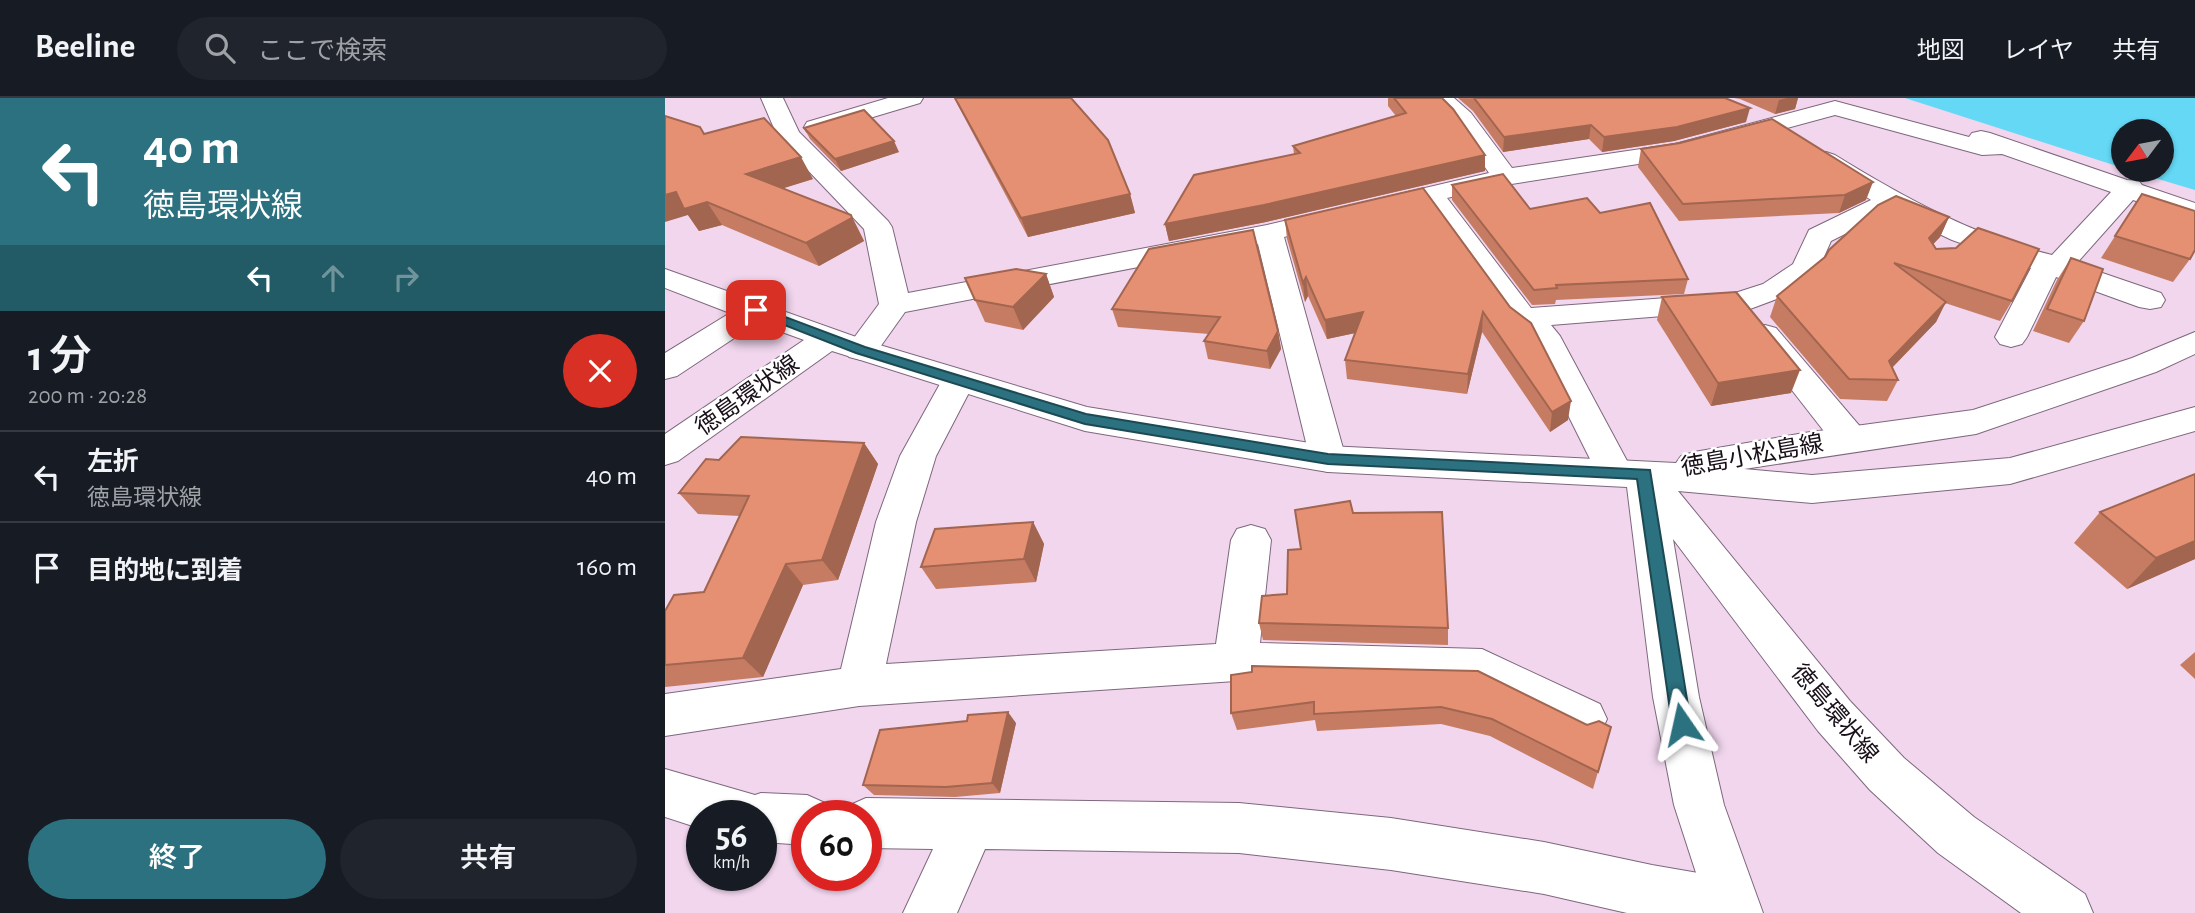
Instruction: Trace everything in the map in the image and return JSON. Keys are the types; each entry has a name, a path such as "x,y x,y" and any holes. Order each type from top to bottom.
{"street":[{"path":"772,98 787,135 879,227 895,305"},
{"path":"787,135 912,98"},
{"path":"1440,98 1463,118 1505,177"},
{"path":"1859,98 2130,187 2195,212"},
{"path":"845,344 895,305 1269,233 1505,177 1676,150 1789,137 1835,108 1982,148 2003,146"},
{"path":"1748,110 1954,243 2053,265 2150,300"},
{"path":"2011,337 2053,265 2130,187"},
{"path":"1431,195 1522,318 1544,336 1629,473 1699,805 1735,909"},
{"path":"1522,318 1738,302 1774,290 1806,269 1819,236 1891,201"},
{"path":"1269,233 1328,459"},
{"path":"665,278 756,310"},
{"path":"1738,302 1850,439"},
{"path":"665,368 756,310"},
{"name":"徳島環状線","path":"756,310 845,344 1085,419 1328,459 1629,473 1833,716 1887,774 1956,835 2066,913"},
{"name":"徳島小松島線","path":"1629,473 1976,422 2144,365 2195,342"},
{"name":"徳島環状線","path":"665,452 845,344"},
{"path":"859,686 896,522 918,456 958,381"},
{"name":"徳島小松島線","path":"1629,473 1812,489 2010,471 2195,419"},
{"path":"1236,662 1251,540"},
{"path":"665,715 859,686 1236,662 1482,668 1584,719"},
{"path":"665,793 686,800"},
{"path":"882,823 1239,828 1391,844 1544,868 1735,909"},
{"path":"930,913 970,826"}],"water":[{"path":"1905,98 2195,98 2195,190 2168,182 2174,182 2174,119 2111,119 2111,164"}],"building":[{"path":"955,98 1071,98 1108,140 1130,194 1021,218"},
{"path":"1394,98 1442,98 1453,109 1485,155 1264,205 1165,224 1194,175 1300,153 1293,146 1406,113"},
{"path":"1474,98 1725,98 1750,108 1677,127 1604,137 1591,125 1504,137"},
{"path":"864,110 894,141 835,159 804,128"},
{"path":"665,116 700,127 704,134 764,118 801,157 746,174 851,215 852,218 806,243 707,202 684,209 676,192 665,195"},
{"path":"1772,119 1873,182 1845,195 1683,204 1641,149 1680,143"},
{"path":"1503,174 1530,209 1587,198 1600,213 1650,203 1688,279 1556,285 1557,288 1534,290 1452,185"},
{"path":"1423,188 1510,307 1531,323 1571,401 1552,412 1483,312 1468,374 1345,360 1363,312 1325,320 1306,277 1303,283 1285,220"},
{"path":"2142,194 2195,211 2195,250 2190,259 2115,236"},
{"path":"1896,196 1949,217 1929,238 1936,249 1956,248 1978,228 2039,249 2012,301 1894,263 1946,302 1889,361 1898,380 1849,379 1777,296 1825,257 1829,250 1878,205"},
{"path":"1253,230 1278,331 1267,351 1204,341 1220,317 1112,309 1149,249"},
{"path":"2071,258 2103,269 2084,321 2047,309"},
{"path":"1016,269 1046,274 1013,307 975,300 965,278"},
{"path":"1736,292 1800,370 1718,383 1662,297"},
{"path":"741,437 864,443 822,560 786,564 743,658 665,665 665,611 674,595 704,592 749,496 679,493 706,459 719,460"},
{"path":"2195,474 2195,541 2156,558 2100,512"},
{"path":"1350,501 1353,513 1442,512 1448,628 1259,623 1262,596 1287,594 1288,550 1301,549 1295,510"},
{"path":"1033,522 1024,559 921,567 935,529"},
{"path":"1252,666 1478,671 1587,725 1599,721 1611,727 1598,772 1492,719 1441,707 1314,714 1314,702 1231,713 1231,675 1252,672"},
{"path":"1008,712 992,783 946,787 863,785 880,730 967,721 968,715"}],"route":[{"path":"756,310 860,350 1085,419 1328,459 1644,474 1682,724"}]}
